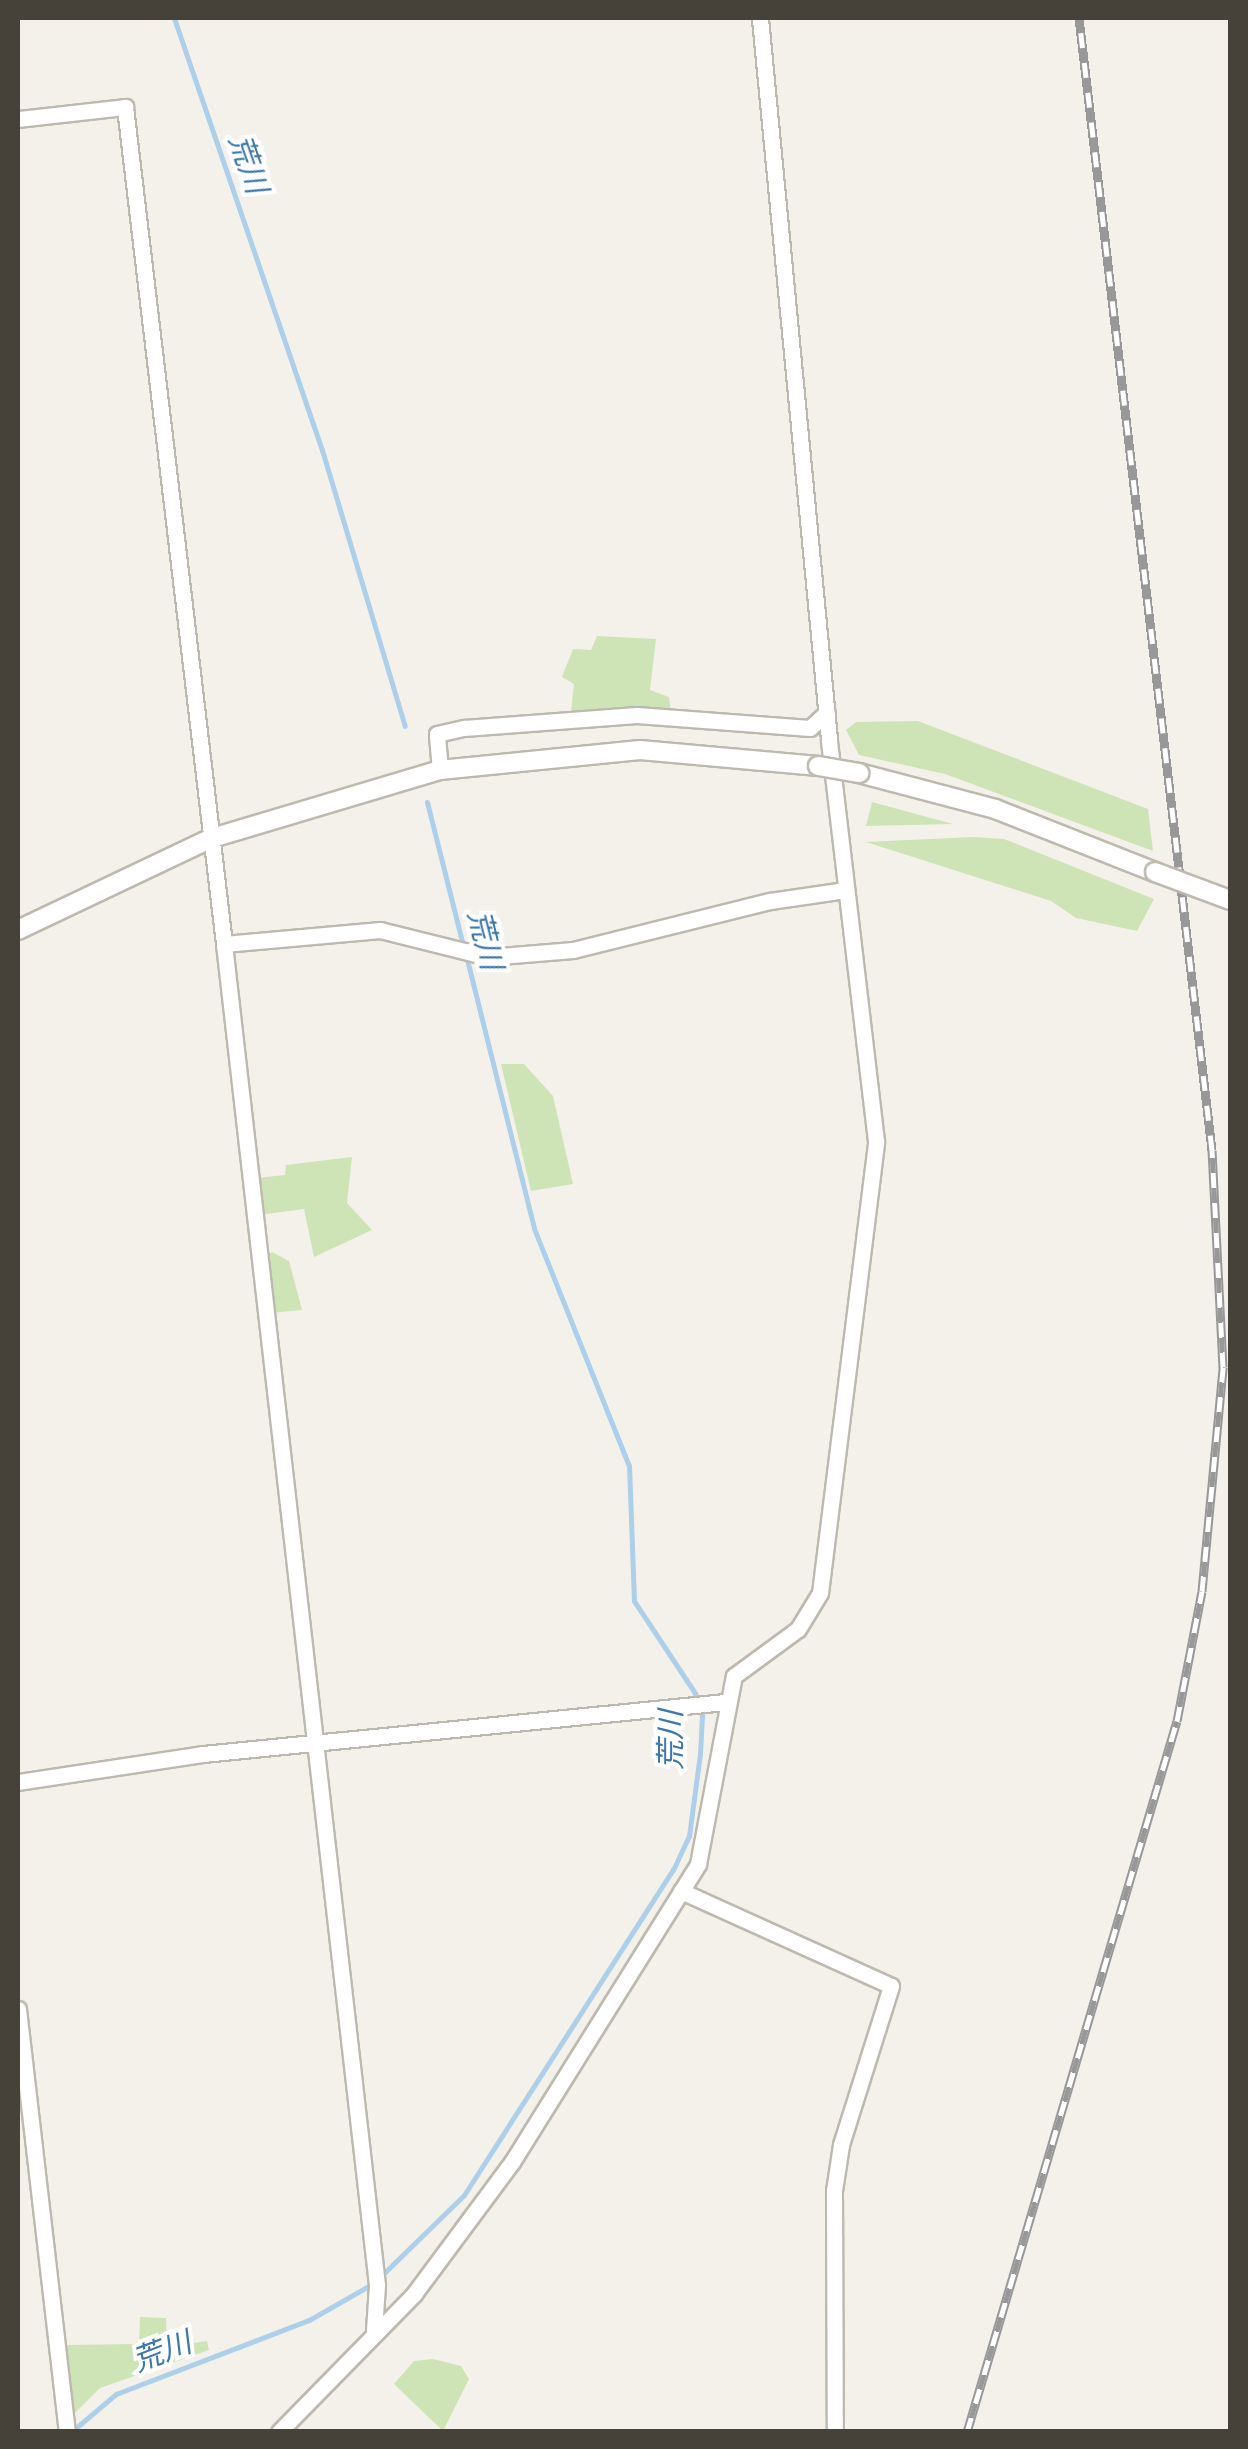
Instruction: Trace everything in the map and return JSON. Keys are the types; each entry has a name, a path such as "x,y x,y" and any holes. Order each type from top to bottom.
{"street":[{"path":"279,2432 374,2330 414,2294 493,2191 698,1864 725,1702 734,1676 798,1630 820,1593 876,1141 845,890 760,18"},
{"path":"18,119 126,107 376,2280 374,2330"},
{"path":"440,770 437,734 464,728 636,715 810,728 827,712"},
{"path":"18,930 212,838 440,770 640,750 859,773 996,808 1230,900"},
{"path":"224,944 380,930 471,954 574,950 770,901 845,890"},
{"path":"18,1782 315,1742 725,1702"},
{"path":"682,1891 891,1986 841,2145 834,2191 835,2432"},
{"path":"18,2009 66,2426"}],"green space":[{"path":"597,636 656,639 650,690 669,697 671,711 571,711 574,684 562,677 573,649 591,650"},
{"path":"918,721 1148,809 1153,851 945,774 859,755 846,730 856,722"},
{"path":"872,802 953,824 866,826"},
{"path":"1004,839 1154,899 1137,931 1076,918 1051,901 866,842"},
{"path":"501,1064 524,1064 553,1096 573,1184 531,1191"},
{"path":"352,1157 347,1203 372,1230 314,1257 304,1209 259,1215 256,1178 285,1175 286,1165"},
{"path":"272,1252 289,1261 302,1310 270,1313 263,1259"},
{"path":"140,2317 166,2318 167,2347 207,2341 209,2350 100,2388 70,2418 61,2345 139,2344"},
{"path":"433,2359 461,2366 469,2379 443,2431 394,2384 414,2361"}],"waterway":[{"name":"荒川","path":"174,18 322,450 405,726"},
{"name":"荒川","path":"427,802 463,945"},
{"name":"荒川","path":"380,2277 464,2195 673,1870 689,1836 700,1754 702,1715 695,1693 634,1601 629,1466 534,1228 466,956"},
{"name":"荒川","path":"71,2432 116,2394 309,2320 372,2284"}],"railway":[{"path":"967,2432 1177,1721 1202,1591 1223,1367 1212,1150 1079,18"}]}
